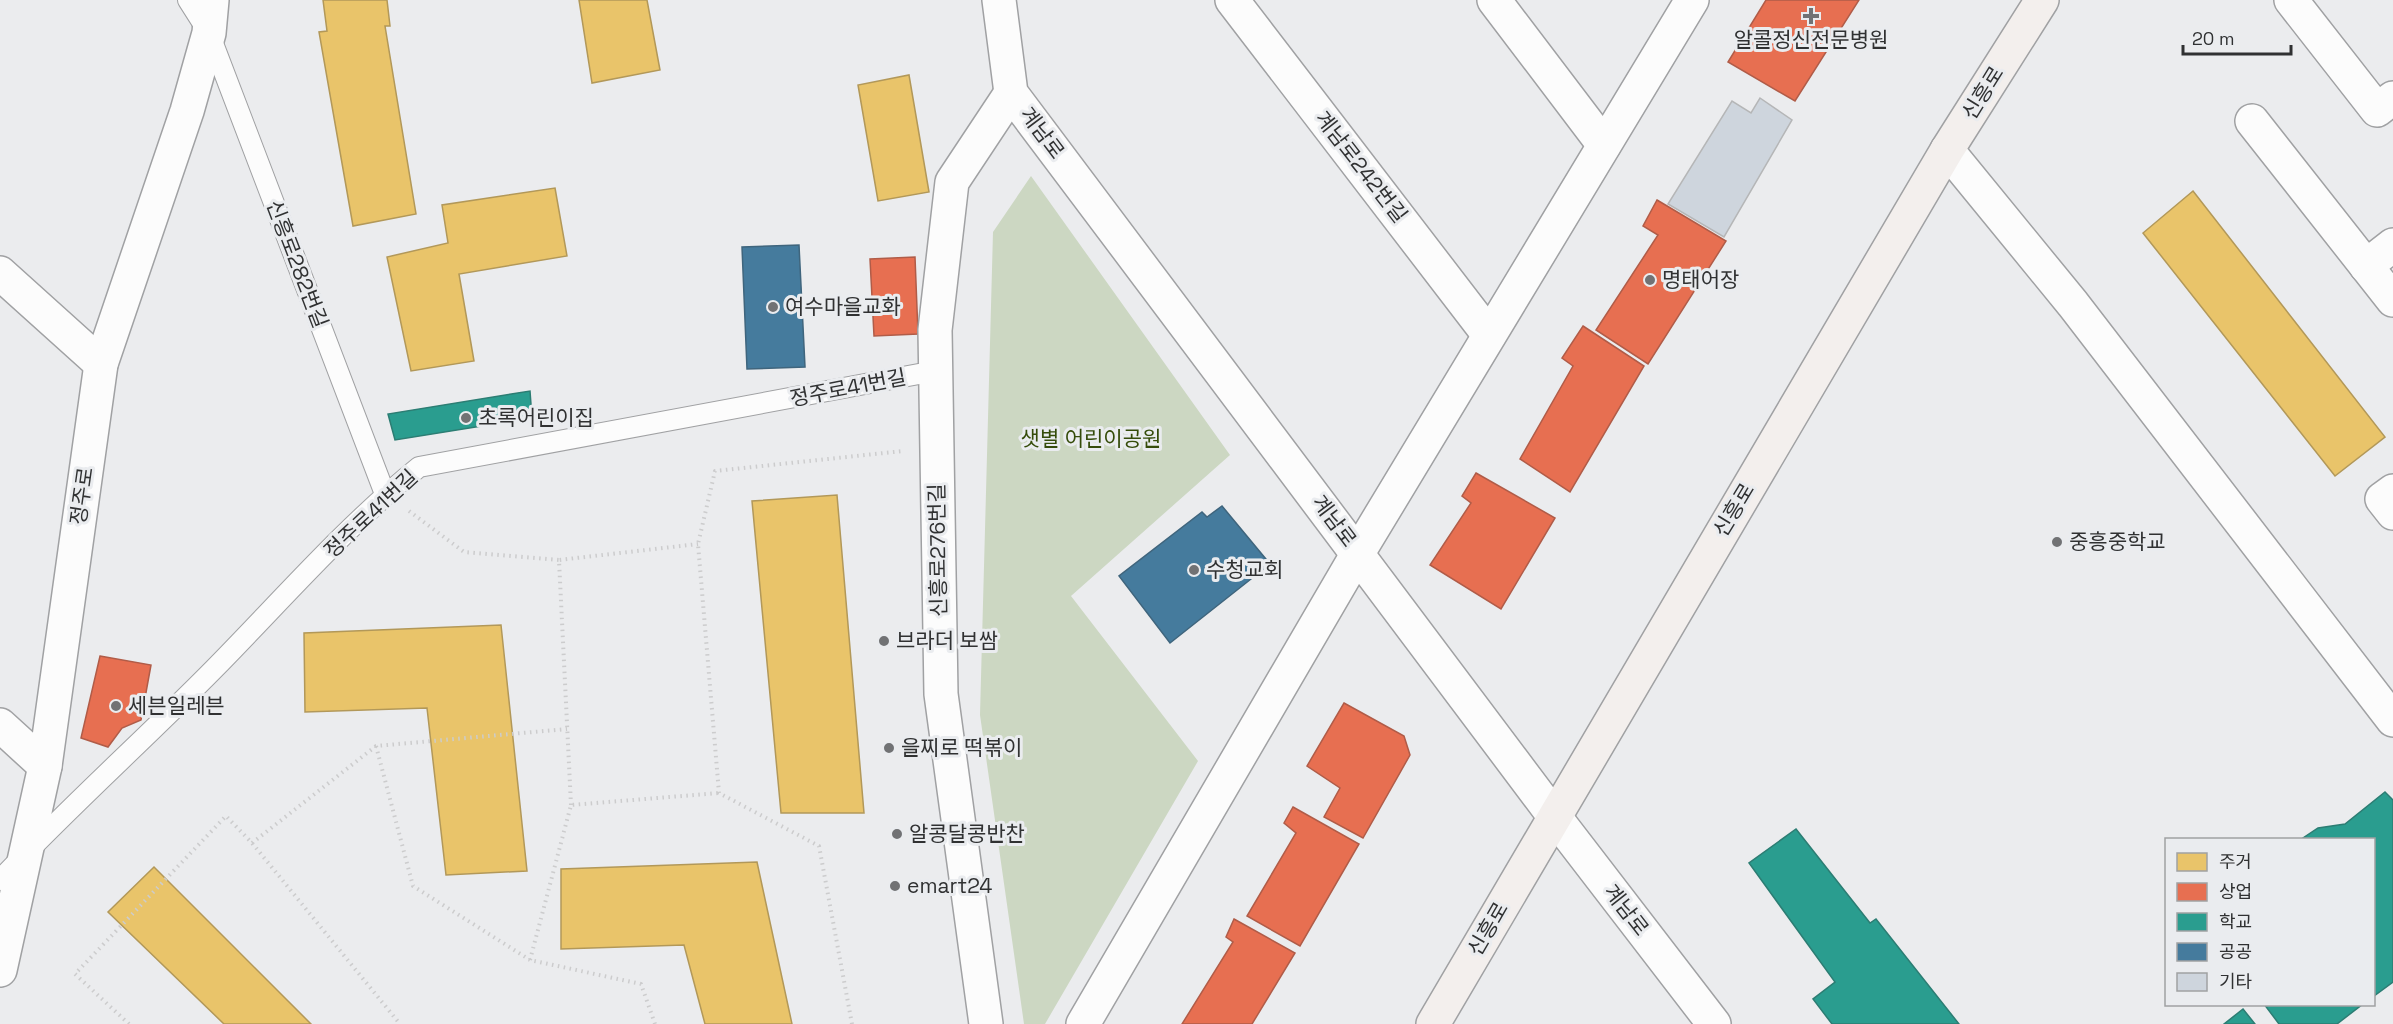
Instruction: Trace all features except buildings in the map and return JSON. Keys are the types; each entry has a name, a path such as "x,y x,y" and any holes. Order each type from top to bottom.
{"street":[{"name":"정주로","path":"0,970 45,766 101,364 187,111 209,33 212,0"},
{"name":"계남로","path":"999,0 1011,93 1554,816 1714,1024"},
{"name":"계남로242번길","path":"1232,0 1490,335"},
{"path":"1494,0 1604,145"},
{"path":"1083,1024 1358,553 1692,0"},
{"name":"신흥로","path":"1433,1024 1947,150 2042,0"},
{"path":"2291,0 2388,113"},
{"name":"신흥로276번길","path":"986,1024 941,694 935,330 952,182 1011,93"},
{"path":"2252,121 2393,300"},
{"path":"1947,150 2073,304 2393,720"},
{"path":"2366,266 2393,245"},
{"path":"0,273 101,364"},
{"path":"2393,491 2382,499 2393,513"},
{"path":"0,725 45,766"}],"lane":[{"path":"188,0 209,33"},
{"name":"신흥로282번길","path":"209,33 385,494"},
{"name":"정주로41번길","path":"0,880 212,671 385,494 419,467 935,371"}],"path":[{"path":"719,794 698,544 715,471 937,448"},
{"path":"385,494 464,552 560,560 698,544"},
{"path":"530,960 571,805 560,560"},
{"path":"252,843 376,746 567,729"},
{"path":"376,746 413,886 530,960 641,984 655,1024"},
{"path":"571,805 719,794 819,846 852,1024"},
{"path":"129,1024 75,974 225,816 252,843 400,1024"}],"green space":[{"name":"샛별 어린이공원","path":"1031,176 1230,455 1071,596 1198,761 1045,1024 1024,1024 980,715 993,232"}],"place":[{"name":"알콜정신전문병원","path":"1811,16"},
{"name":"명태어장","path":"1650,280"},
{"name":"여수마을교화","path":"773,307"},
{"name":"초록어린이집","path":"466,418"},
{"name":"중흥중학교","path":"2057,542"},
{"name":"수청교회","path":"1194,570"},
{"name":"브라더 보쌈","path":"884,641"},
{"name":"세븐일레븐","path":"116,706"},
{"name":"을찌로 떡볶이","path":"889,748"},
{"name":"알콩달콩반찬","path":"897,834"},
{"name":"emart24","path":"895,886"}]}
